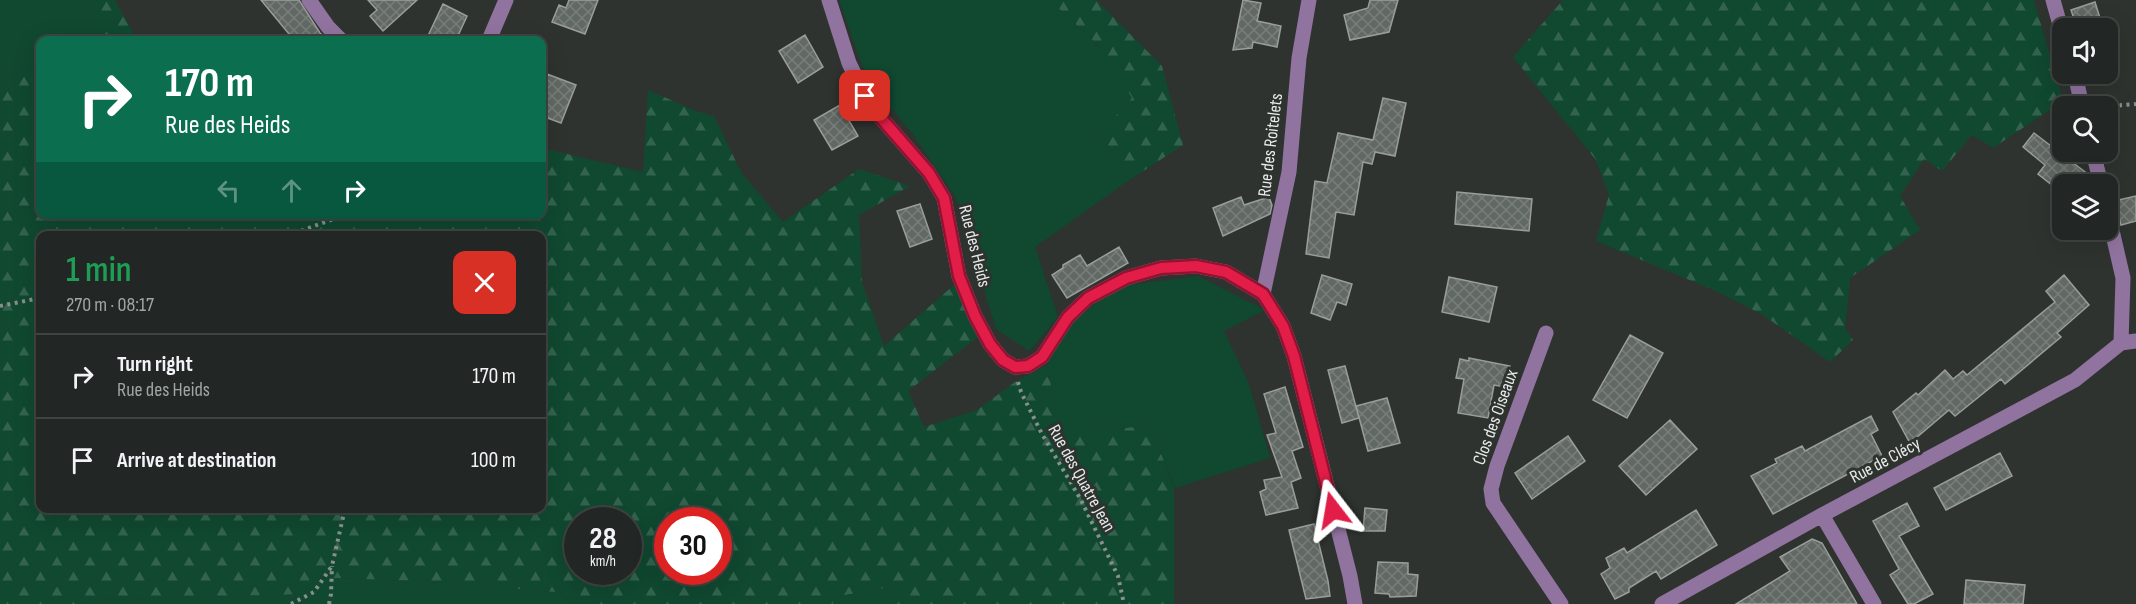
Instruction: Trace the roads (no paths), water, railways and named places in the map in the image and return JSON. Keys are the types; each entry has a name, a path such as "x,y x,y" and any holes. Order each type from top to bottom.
{"street":[{"path":"309,0 337,36"},
{"path":"491,36 506,0"},
{"name":"Rue des Heids","path":"829,0 849,63 865,96 929,173 944,198 959,276 975,316 990,344 1003,360 1015,367 1028,366 1042,357 1068,317 1088,298 1126,278 1150,271 1173,267 1210,268 1226,272 1263,294"},
{"name":"Rue des Roitelets","path":"1263,294 1289,172 1299,58 1309,0"},
{"path":"2053,0 2058,18"},
{"path":"2114,240 2123,278 2128,342"},
{"path":"1263,294 1283,326 1294,356 1350,576 1355,604"},
{"name":"Clos des Oiseaux","path":"1546,333 1497,466 1491,489 1493,503 1561,604"},
{"name":"Rue de Clécy","path":"1662,604 1822,515 2075,380 2128,342"},
{"path":"1822,515 1874,604"}]}
